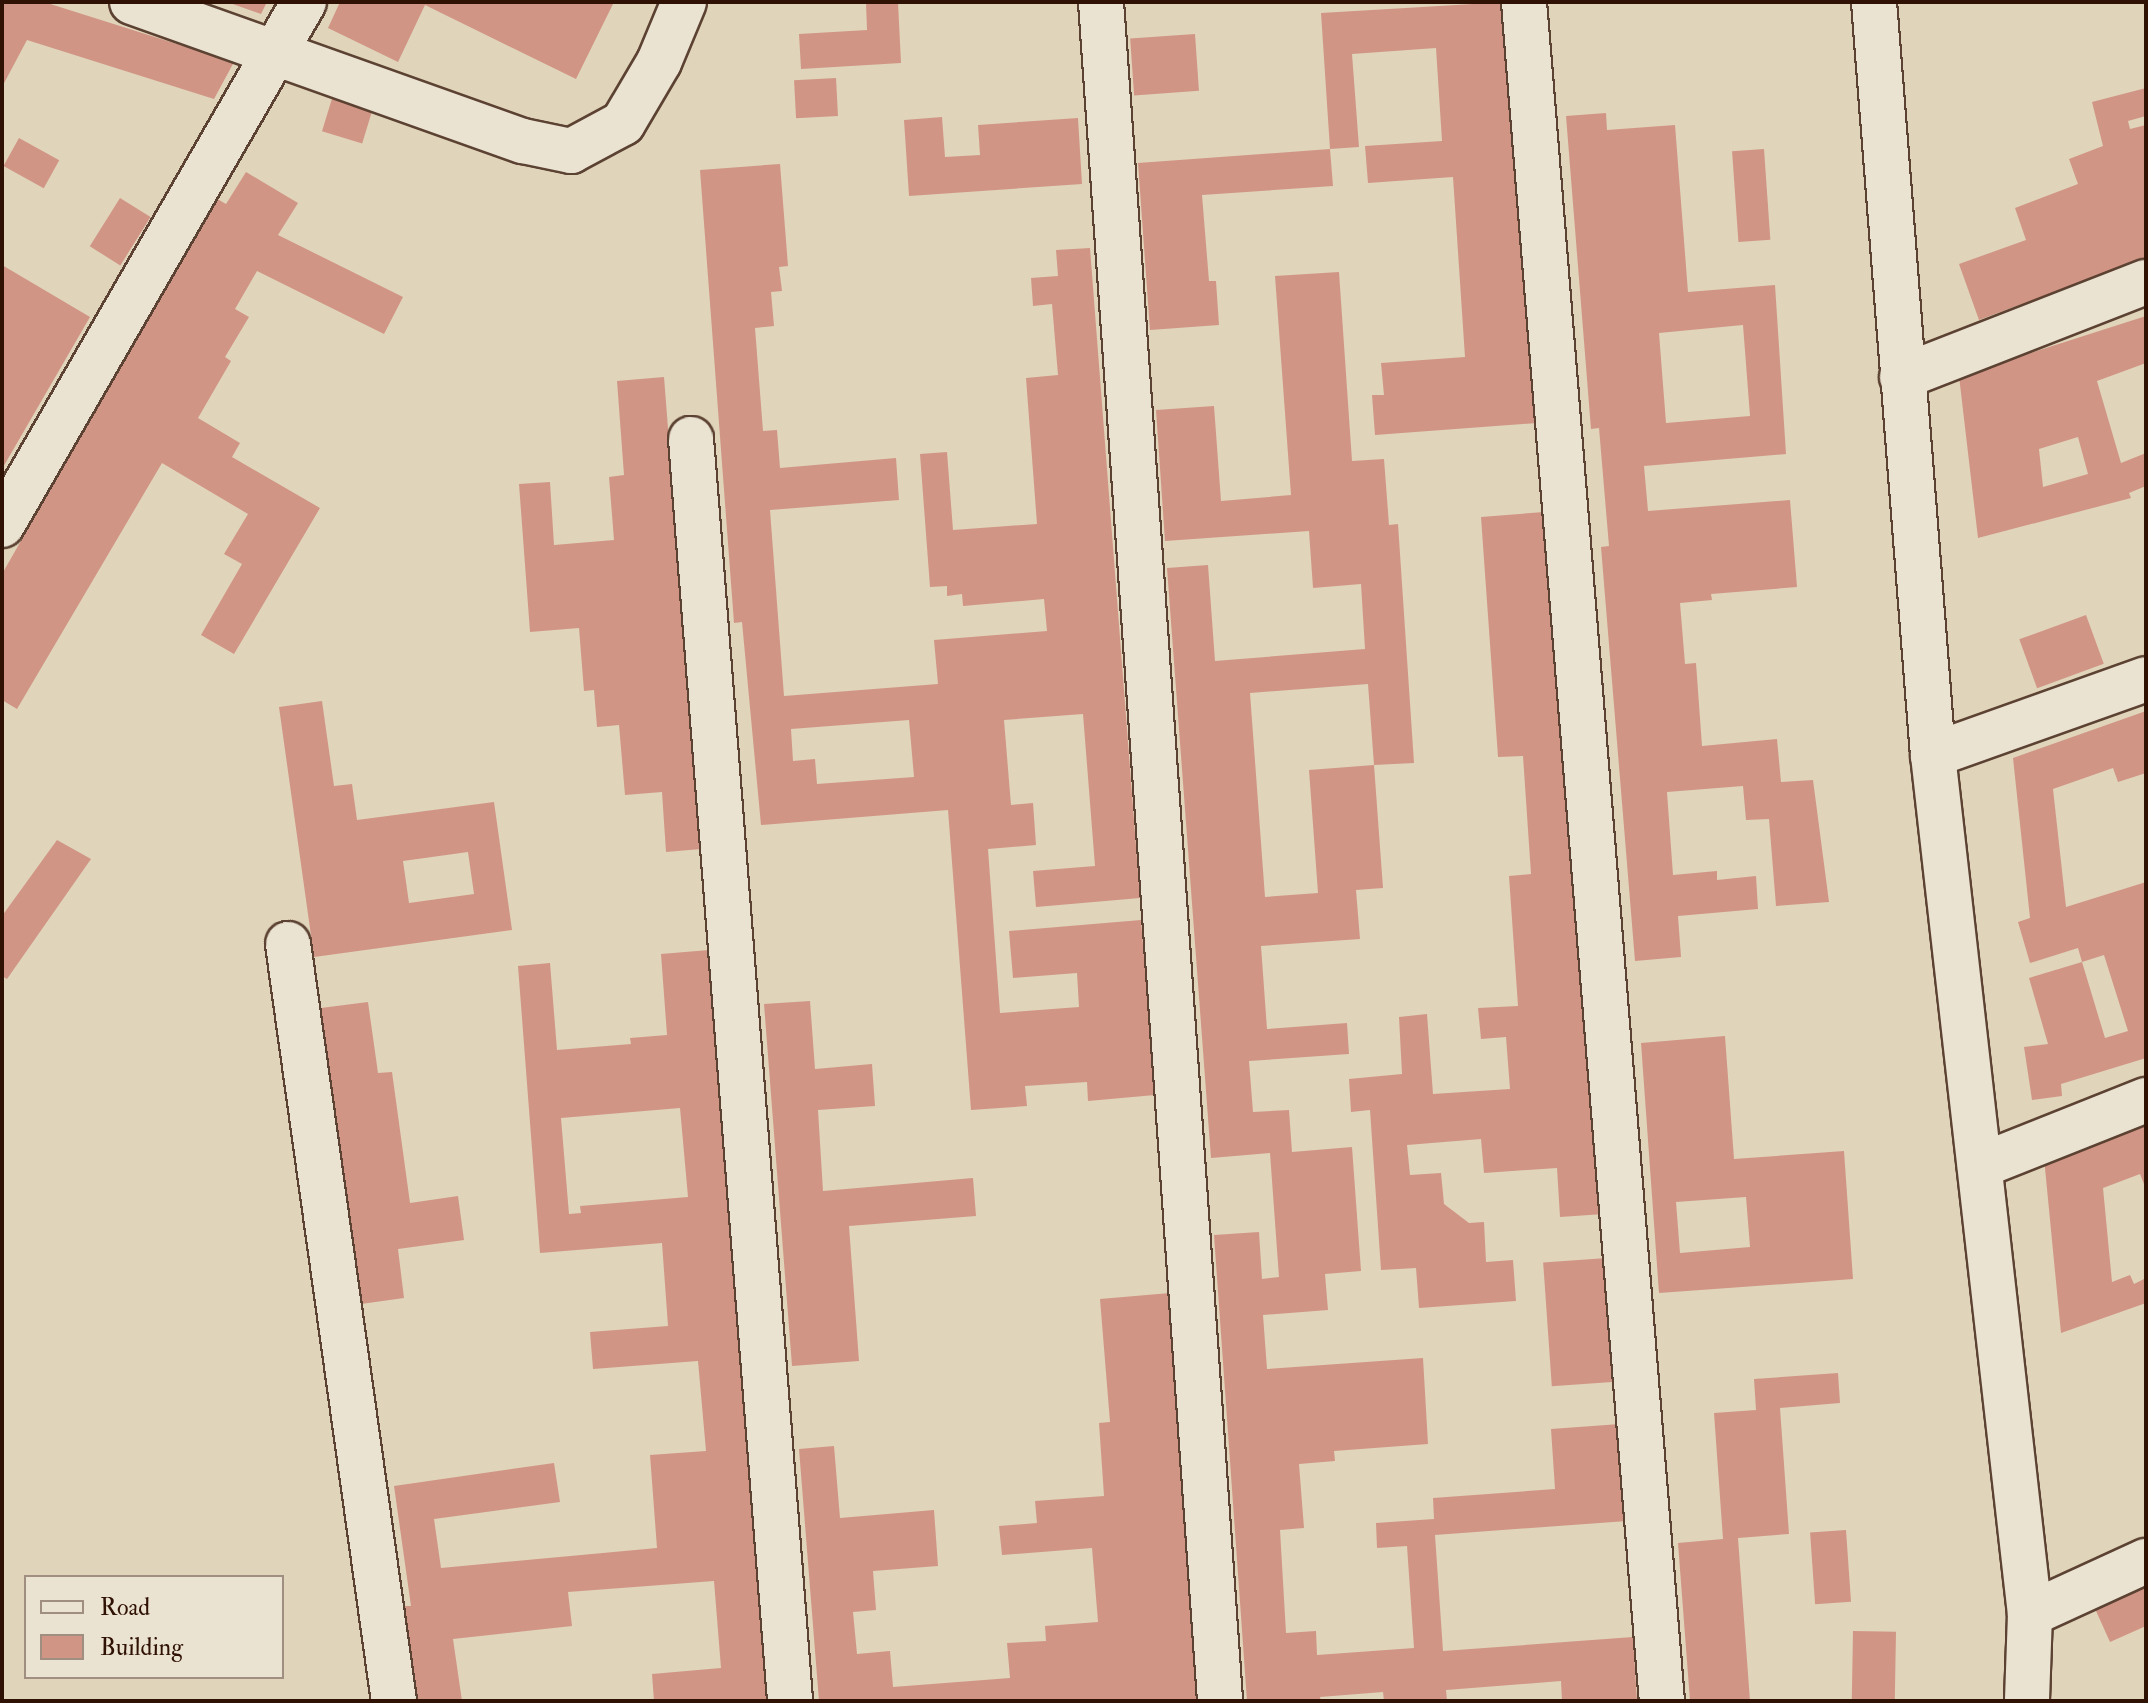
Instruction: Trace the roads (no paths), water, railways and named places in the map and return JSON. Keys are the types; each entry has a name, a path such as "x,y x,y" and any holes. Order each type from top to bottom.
{"street":[{"path":"132,2 523,141 571,151 623,123 659,62 684,2"},
{"path":"2,525 278,52 304,2"},
{"path":"1101,2 1220,1701"},
{"path":"1524,2 1662,1701"},
{"path":"1874,2 1933,755 2030,1614 2027,1701"},
{"path":"1902,377 2146,282"},
{"path":"691,439 790,1701"},
{"path":"1933,755 2146,679"},
{"path":"288,944 394,1701"},
{"path":"1980,1166 2146,1100"},
{"path":"2030,1614 2146,1561"}]}
